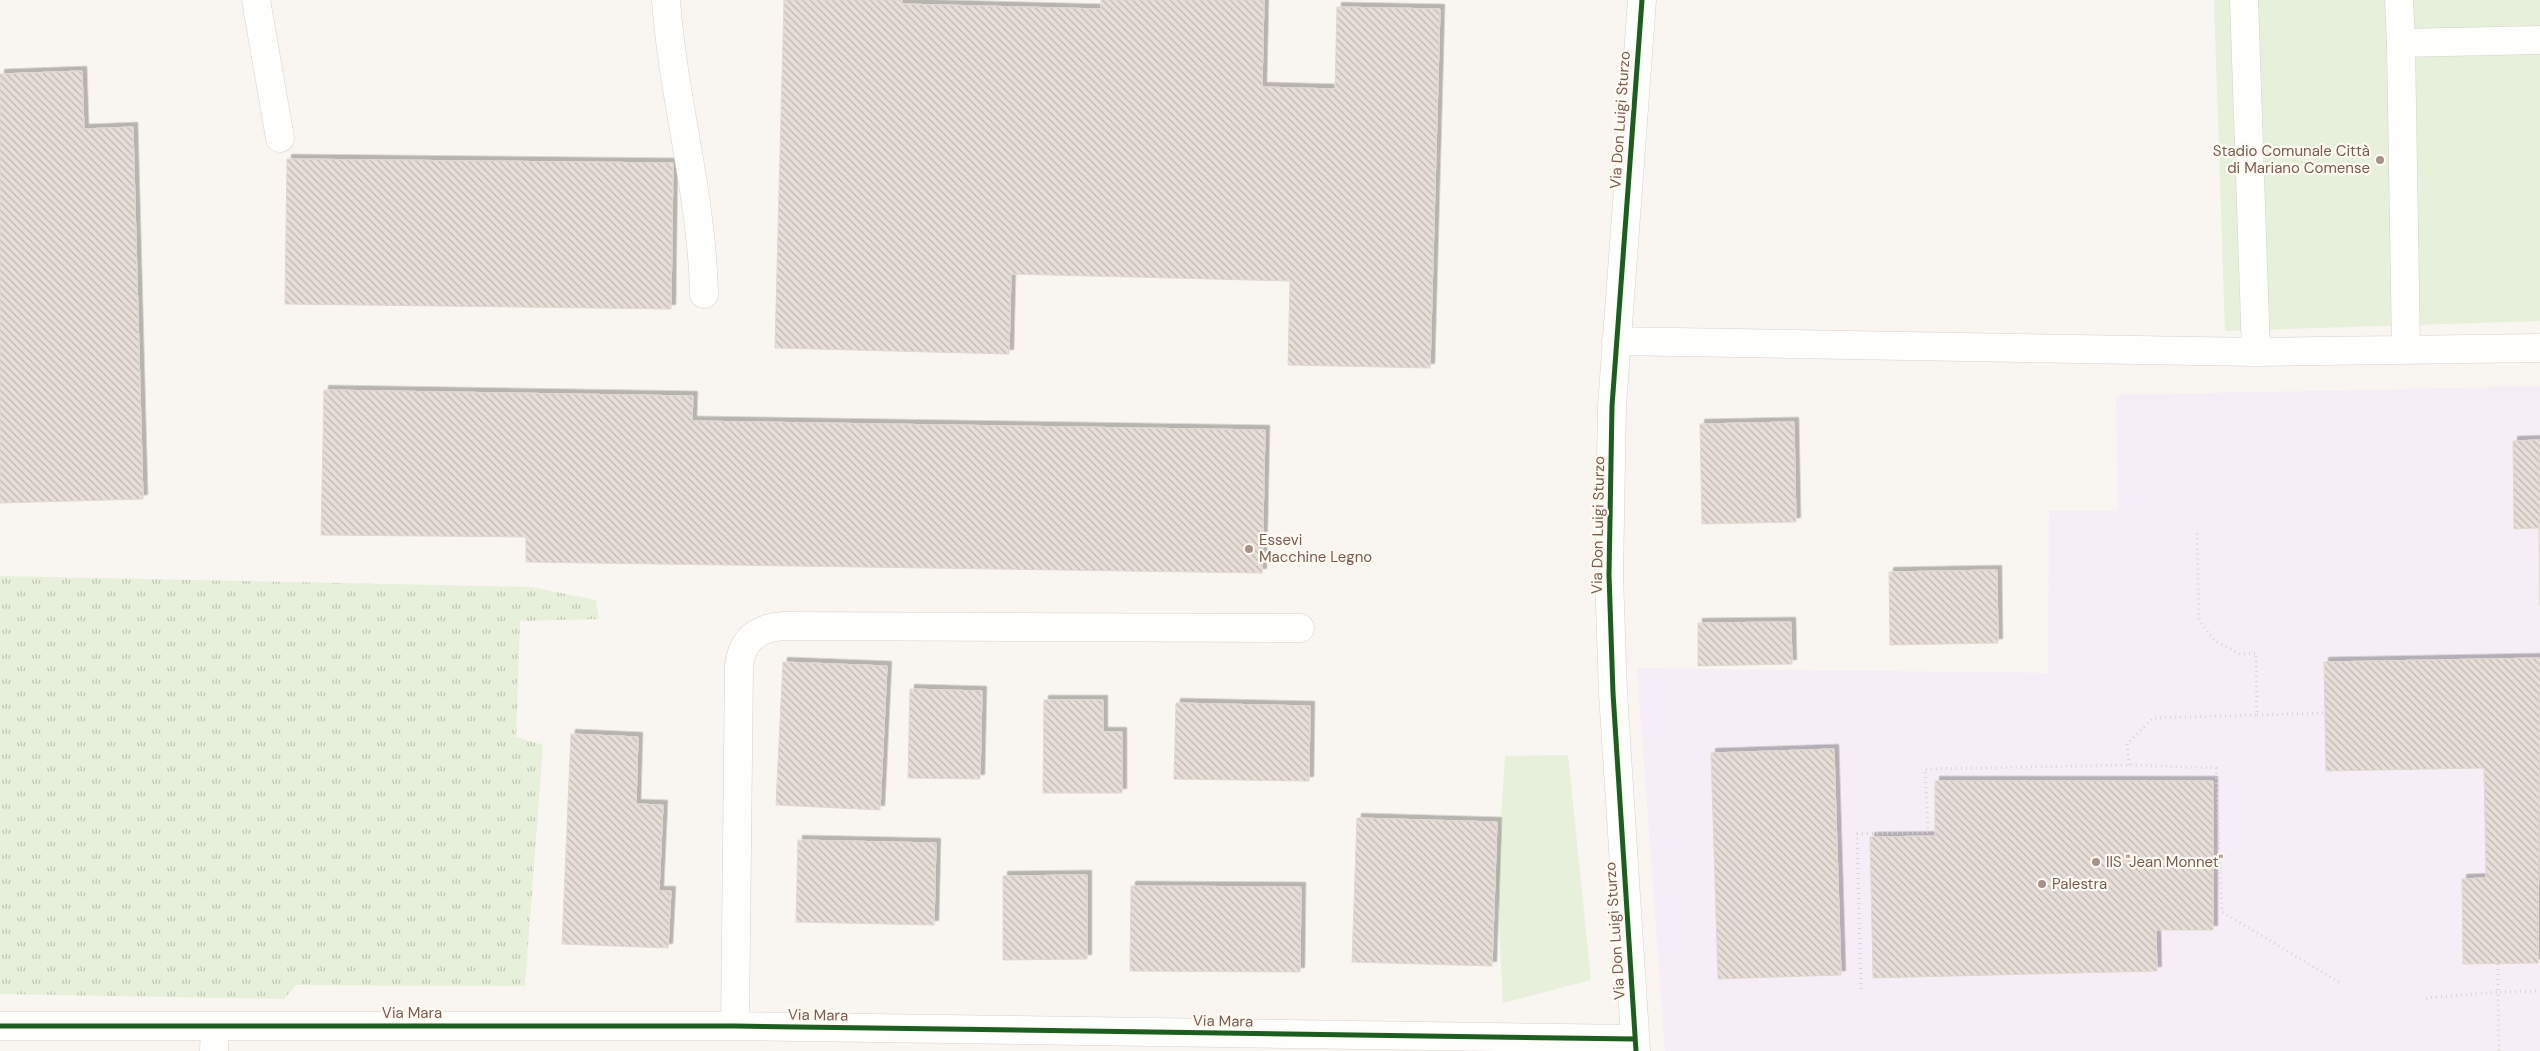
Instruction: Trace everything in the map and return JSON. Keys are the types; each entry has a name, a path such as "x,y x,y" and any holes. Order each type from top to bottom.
{"street":[{"path":"256,0 280,138"},
{"path":"666,0 675,75 703,249 704,294"},
{"name":"Via Don Luigi Sturzo","path":"1635,1045 1609,618 1612,424 1616,341 1642,0"},
{"path":"2244,0 2256,352"},
{"path":"2400,0 2406,350"},
{"path":"2400,43 2540,40"},
{"path":"1616,341 2256,352 2540,348"},
{"path":"735,1026 739,666 745,643 752,636 772,627 783,626 1300,628"},
{"name":"Via Mara","path":"0,1026 215,1038 735,1026 1635,1045"}],"path":[{"path":"2197,532 2199,620 2214,640 2240,654 2256,653 2257,715"},
{"path":"2129,765 2127,744 2153,718 2325,713"},
{"path":"1862,989 1857,834 1928,832 1925,769 2129,765 2216,768 2222,912 2339,982"},
{"path":"2498,964 2499,1051"},
{"path":"2426,998 2498,992 2540,991"}],"shaded area":[{"name":"IIS \"Jean Monnet\"","path":"2540,386 2540,1051 1665,1051 1637,668 2048,673 2049,511 2118,511 2116,395"}],"green space":[{"name":"Stadio Comunale Città di Mariano Comense","path":"2214,0 2540,0 2540,321 2225,331"},
{"path":"0,576 531,587 596,600 599,619 520,621 516,737 543,745 525,986 296,985 284,999 0,994"},
{"path":"1568,755 1591,980 1503,1003 1497,879 1505,756"}],"building":[{"path":"784,0 902,0 902,4 1101,9 1101,0 1264,0 1262,87 1335,89 1337,7 1440,9 1430,368 1288,365 1290,281 1011,274 1009,354 775,348"},
{"path":"82,71 84,129 133,127 143,499 0,503 0,74"},
{"path":"287,159 673,163 671,309 285,304"},
{"path":"324,390 693,396 692,421 1265,430 1262,573 526,562 526,537 321,535"},
{"path":"1794,422 1796,522 1702,524 1700,424"},
{"path":"2540,440 2540,606 2539,528 2514,529 2513,441"},
{"path":"1997,570 1998,643 1890,645 1889,572"},
{"path":"1791,622 1792,664 1698,666 1698,623"},
{"path":"2540,658 2538,963 2463,964 2462,879 2486,878 2484,768 2326,771 2324,662"},
{"path":"783,662 887,666 880,810 776,805"},
{"path":"910,689 982,691 980,779 908,778"},
{"path":"1044,700 1103,700 1103,732 1122,732 1122,793 1043,793"},
{"path":"1176,703 1310,706 1309,781 1174,779"},
{"path":"571,734 638,737 636,804 663,805 659,891 671,891 668,948 562,944"},
{"path":"1834,749 1841,975 1718,979 1711,753"},
{"name":"Palestra","path":"1935,781 2213,781 2213,930 2156,930 2157,971 1873,978 1870,837 1935,836"},
{"path":"1357,818 1497,822 1492,966 1352,962"},
{"path":"798,840 936,843 934,925 796,922"},
{"path":"1087,875 1087,959 1003,960 1003,876"},
{"path":"1131,886 1301,887 1300,972 1130,971"}],"cycle path":[{"path":"1636,1051 1613,693 1609,575 1612,406 1642,0"},
{"path":"0,1026 735,1026 1635,1039"}],"place":[{"name":"Stadio Comunale Città di Mariano Comense","path":"2380,160"},
{"name":"Essevi Macchine Legno","path":"1249,549"},
{"name":"IIS \"Jean Monnet\"","path":"2096,862"},
{"name":"Palestra","path":"2042,884"}]}
